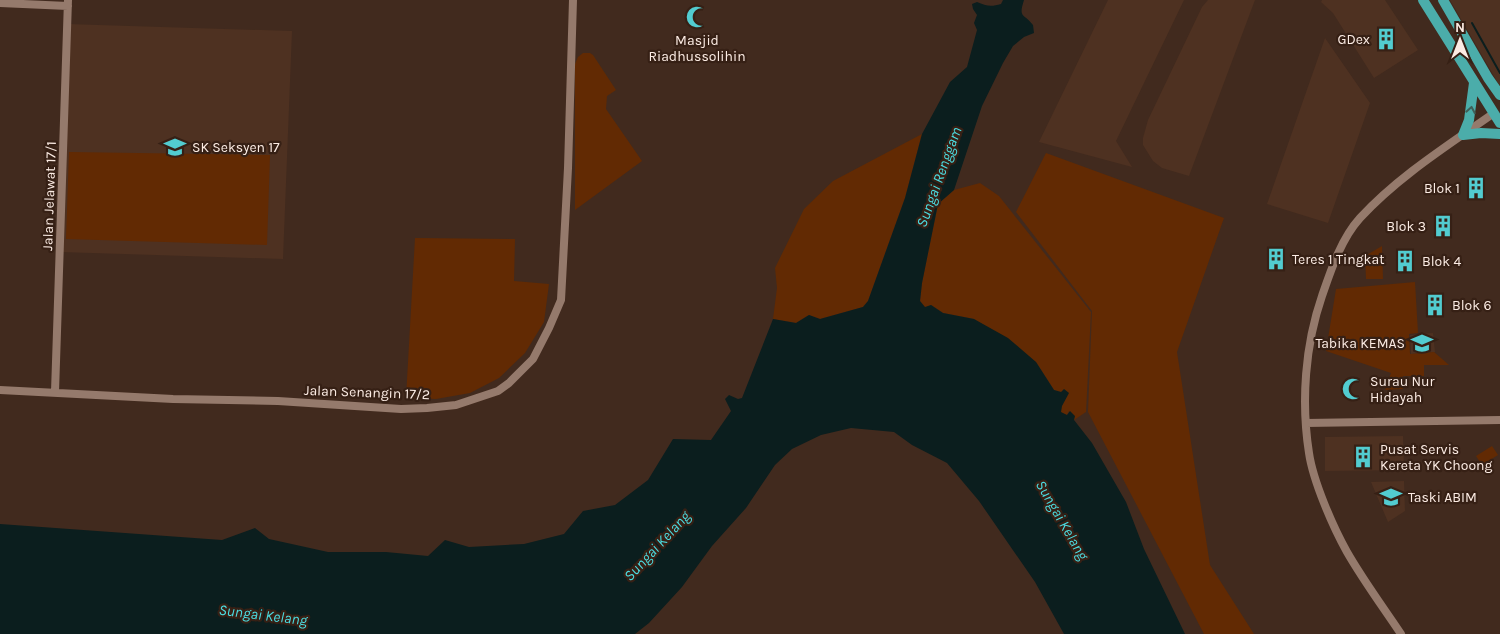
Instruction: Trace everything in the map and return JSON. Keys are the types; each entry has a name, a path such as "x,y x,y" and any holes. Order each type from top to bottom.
{"main road":[{"path":"1423,0 1500,122"},
{"path":"1443,0 1488,78 1500,95"},
{"path":"1488,78 1488,86 1495,101 1494,113"},
{"path":"1462,136 1469,120 1474,83"},
{"path":"1462,136 1481,132 1500,134"}],"street":[{"name":"Jalan Senangin 17/2","path":"0,390 173,399 278,401 400,409 456,405 470,402 498,391 509,383 533,359 561,300 568,168 573,0"},
{"path":"0,3 68,3"},
{"name":"Jalan Jelawat 17/1","path":"55,392 68,3"},
{"path":"1401,634 1347,551 1322,497 1309,454 1305,402 1307,362 1316,312 1334,260 1359,220 1396,183 1421,163 1494,113"},
{"path":"1306,423 1500,420"}],"shaded area":[{"path":"1108,0 1184,0 1116,141 1132,167 1039,142"},
{"path":"1208,0 1255,0 1189,176 1162,168 1153,161 1143,145 1143,138 1148,120 1202,7"},
{"path":"1322,0 1385,0 1418,50 1374,78 1333,13 1321,2"},
{"path":"1450,0 1500,0 1500,87 1498,83"},
{"name":"SK Seksyen 17","path":"67,24 292,31 283,259 60,252"},
{"path":"1325,38 1370,103 1328,223 1267,204"},
{"path":"583,53 593,55 616,90 607,96 606,109 642,161 575,210 575,64 578,57"},
{"path":"922,134 905,198 868,301 863,307 820,319 809,315 796,323 773,319 777,288 775,268 804,209 833,181"},
{"path":"69,152 270,155 267,245 66,239"},
{"path":"1046,153 1224,218 1177,352 1210,565 1254,634 1204,634 1088,412 1092,311 1016,212"},
{"path":"980,183 999,196 1091,312 1086,412 1074,420 1069,411 1067,415 1061,413 1061,392 1054,390 1036,362 974,319 943,313 931,305 925,308 920,301 938,204 954,190"},
{"path":"415,238 515,239 514,281 549,284 544,322 525,353 499,378 470,393 436,399 406,398"},
{"path":"1382,246 1383,279 1366,279 1365,256"},
{"path":"1415,282 1418,333 1409,334 1410,354 1434,352 1449,365 1424,365 1424,376 1403,376 1403,389 1385,390 1391,373 1326,351 1336,289"},
{"name":"Tabika KEMAS","path":"1433,333 1435,352 1411,354 1410,335"},
{"path":"1403,436 1404,470 1325,471 1325,437"},
{"path":"1492,446 1498,455 1482,465 1476,456"},
{"name":"Taski ABIM","path":"1404,481 1405,511 1388,522 1371,482"}],"water":[{"path":"1003,0 1024,0 1022,13 1033,25 1034,33 1024,37 1013,46 1003,63 982,106 954,190 938,204 920,301 925,307 931,305 943,313 974,319 1008,338 1036,362 1054,390 1061,392 1064,389 1069,393 1061,412 1067,415 1070,411 1075,416 1074,420 1092,443 1126,502 1144,549 1185,634 1064,634 1035,582 979,501 947,463 912,445 894,432 851,428 821,435 792,449 775,465 746,508 712,546 682,587 649,623 635,634 0,634 0,524 222,540 255,528 269,539 328,552 386,552 428,556 445,540 469,547 524,544 564,534 583,511 615,505 648,480 673,439 711,440 731,411 725,399 729,395 738,399 742,398 773,319 796,323 809,315 820,319 863,307 868,301 905,198 922,134 950,82 967,67 977,30 974,23 977,15 972,4 977,2 994,6 1001,4"}],"waterway":[{"path":"1472,23 1500,73"}],"place":[{"name":"Masjid Riadhussolihin","path":"697,17"},
{"name":"GDex","path":"1386,39"},
{"name":"SK Seksyen 17","path":"175,147"},
{"name":"Blok 1","path":"1476,188"},
{"name":"Blok 3","path":"1443,226"},
{"name":"Teres 1 Tingkat","path":"1276,259"},
{"name":"Blok 4","path":"1405,261"},
{"name":"Blok 6","path":"1435,305"},
{"name":"Tabika KEMAS","path":"1422,343"},
{"name":"Surau Nur Hidayah","path":"1353,389"},
{"name":"Pusat Servis Kereta YK Choong","path":"1363,457"},
{"name":"Taski ABIM","path":"1391,497"}],"water label":[{"name":"Sungai Renggam","path":"939,177"},
{"name":"Sungai Kelang","path":"1062,520"},
{"name":"Sungai Kelang","path":"657,546"},
{"name":"Sungai Kelang","path":"263,615"}]}
